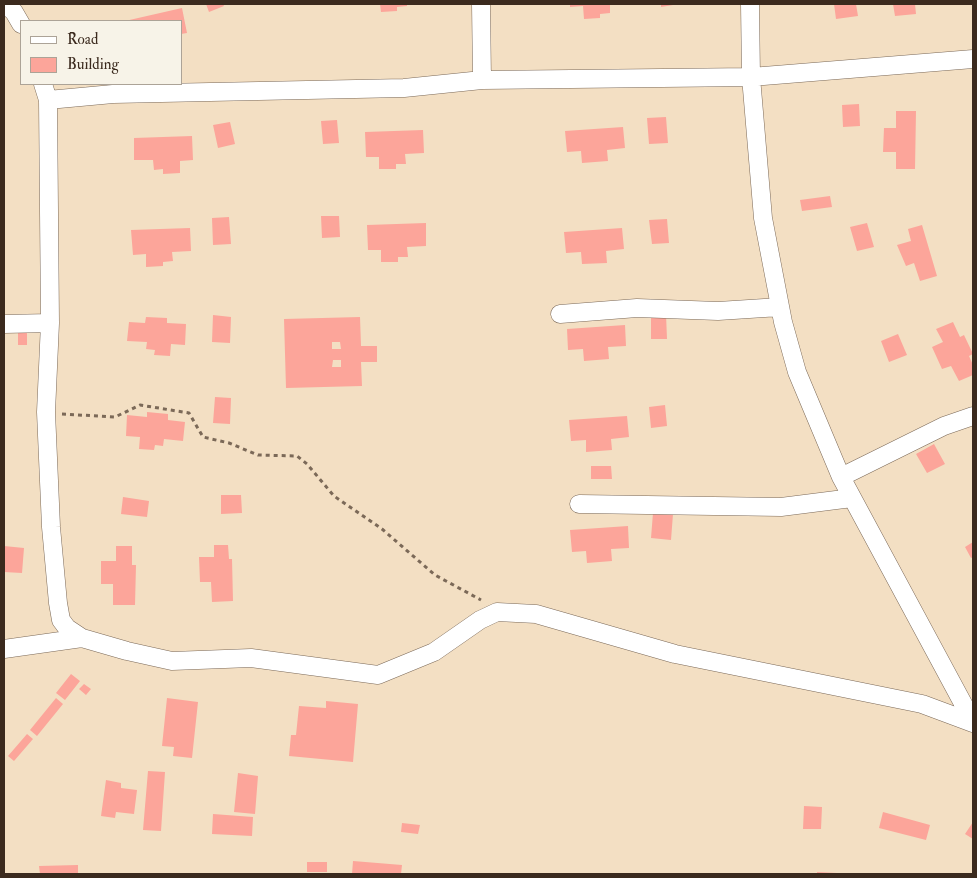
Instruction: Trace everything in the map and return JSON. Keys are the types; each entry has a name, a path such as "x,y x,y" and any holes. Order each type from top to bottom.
{"street":[{"path":"5,4 14,12 20,22"},
{"path":"480,4 482,80"},
{"path":"750,4 751,77 763,218 780,307 797,372 852,498 973,722"},
{"path":"973,59 751,77 482,80 404,88 112,94 45,92 50,323 46,412 51,528 58,603 61,620 67,628 82,638 172,661 251,658 378,675 434,652 480,620 498,612 536,614 675,654 922,704 973,722"},
{"path":"560,314 636,308 718,311 780,307"},
{"path":"4,324 50,323"},
{"path":"842,477 944,426 973,416"},
{"path":"579,504 766,507 852,498"},
{"path":"4,649 82,638"}],"path":[{"path":"46,412 115,417 140,405 163,408 189,413 203,438 229,443 258,455 297,456 307,464 334,496 382,529 435,575 479,599 498,612"}],"building":[{"path":"206,4 223,4 224,6 209,12"},
{"path":"380,4 407,4 407,6 397,7 397,11 381,12"},
{"path":"570,4 610,4 610,13 600,14 600,18 584,19 583,6 570,7"},
{"path":"661,4 673,4 673,5 661,7"},
{"path":"834,4 856,4 858,16 836,19"},
{"path":"893,4 915,4 916,14 895,16"},
{"path":"182,8 187,33 182,34 182,20 129,20"},
{"path":"859,104 860,126 843,127 842,105"},
{"path":"896,111 916,111 915,169 896,169 896,152 883,152 884,128 896,128"},
{"path":"666,117 668,143 649,144 647,118"},
{"path":"337,120 339,143 323,144 321,121"},
{"path":"230,122 235,144 218,148 213,125"},
{"path":"623,127 625,148 607,150 608,161 582,163 581,151 567,152 565,131"},
{"path":"423,130 424,153 405,154 406,164 396,164 396,169 379,169 379,157 366,157 365,132"},
{"path":"192,136 193,160 180,161 180,173 163,174 163,169 154,170 153,160 134,160 134,138"},
{"path":"830,196 832,207 802,211 800,200"},
{"path":"321,216 339,216 340,237 322,238"},
{"path":"229,217 231,244 213,245 212,218"},
{"path":"667,219 669,243 652,244 649,220"},
{"path":"426,223 426,246 407,247 408,257 398,257 398,262 381,262 381,250 368,250 367,225"},
{"path":"867,223 874,247 857,251 850,227"},
{"path":"922,225 937,276 920,281 914,263 906,266 897,245 911,241 908,229"},
{"path":"190,228 191,251 172,252 173,261 163,262 163,266 146,267 146,254 133,255 131,230"},
{"path":"622,228 624,249 606,251 607,263 582,264 581,252 566,253 564,232"},
{"path":"651,314 666,314 667,339 651,339"},
{"path":"213,315 231,317 230,343 212,342"},
{"path":"146,317 167,318 167,323 186,324 185,345 171,344 170,356 154,355 155,350 146,349 147,342 127,341 129,322 145,323"},
{"path":"360,317 361,346 377,346 377,362 361,362 362,386 286,388 284,319","holes":["332,342 340,342 341,349 332,349","333,360 341,360 341,367 332,367"]},
{"path":"953,322 960,337 964,335 973,354 969,356 973,365 973,375 959,381 951,366 942,369 932,347 943,342 936,329"},
{"path":"625,325 626,346 608,347 609,359 584,361 583,349 568,350 567,329"},
{"path":"18,332 27,332 27,345 18,345"},
{"path":"898,334 907,355 889,362 881,341"},
{"path":"215,397 231,398 230,424 213,423"},
{"path":"665,405 667,426 651,428 649,407"},
{"path":"147,412 168,414 168,420 185,422 183,441 164,439 163,446 155,445 154,450 139,449 140,437 126,436 127,415 147,417"},
{"path":"627,416 629,437 611,439 612,450 586,452 586,440 571,441 569,420"},
{"path":"934,444 945,464 927,473 916,454"},
{"path":"591,466 611,466 612,479 591,479"},
{"path":"221,495 241,495 242,513 221,514"},
{"path":"123,497 149,501 147,517 121,514"},
{"path":"653,513 673,514 671,540 651,538"},
{"path":"628,526 629,548 611,549 612,561 587,563 586,551 572,552 570,530"},
{"path":"973,542 973,557 971,558 965,547"},
{"path":"214,545 228,545 229,559 232,559 233,601 212,602 211,582 200,582 199,557 214,557"},
{"path":"4,546 24,548 22,573 4,572"},
{"path":"116,546 132,546 132,565 136,565 135,605 113,605 113,584 101,584 101,561 116,561"},
{"path":"71,674 80,681 65,700 56,693"},
{"path":"84,684 91,689 86,695 79,689"},
{"path":"56,698 63,704 37,736 30,730"},
{"path":"167,698 198,702 192,758 173,756 174,747 162,746"},
{"path":"326,701 358,704 353,762 289,756 291,735 296,735 299,706 326,708"},
{"path":"27,734 33,739 14,761 8,756"},
{"path":"148,771 165,772 161,831 143,830"},
{"path":"238,773 258,776 255,814 234,812"},
{"path":"106,780 121,783 121,788 137,790 134,814 116,812 115,818 101,816"},
{"path":"804,806 822,807 821,829 803,829"},
{"path":"883,812 930,825 926,840 879,828"},
{"path":"213,814 253,817 252,836 212,834"},
{"path":"973,822 973,839 965,834"},
{"path":"402,823 420,825 418,834 401,832"},
{"path":"353,861 402,865 401,874 352,874"},
{"path":"307,862 327,862 327,872 307,872"},
{"path":"78,865 78,874 40,874 39,866"},
{"path":"817,872 837,873 837,874 817,874"}]}
